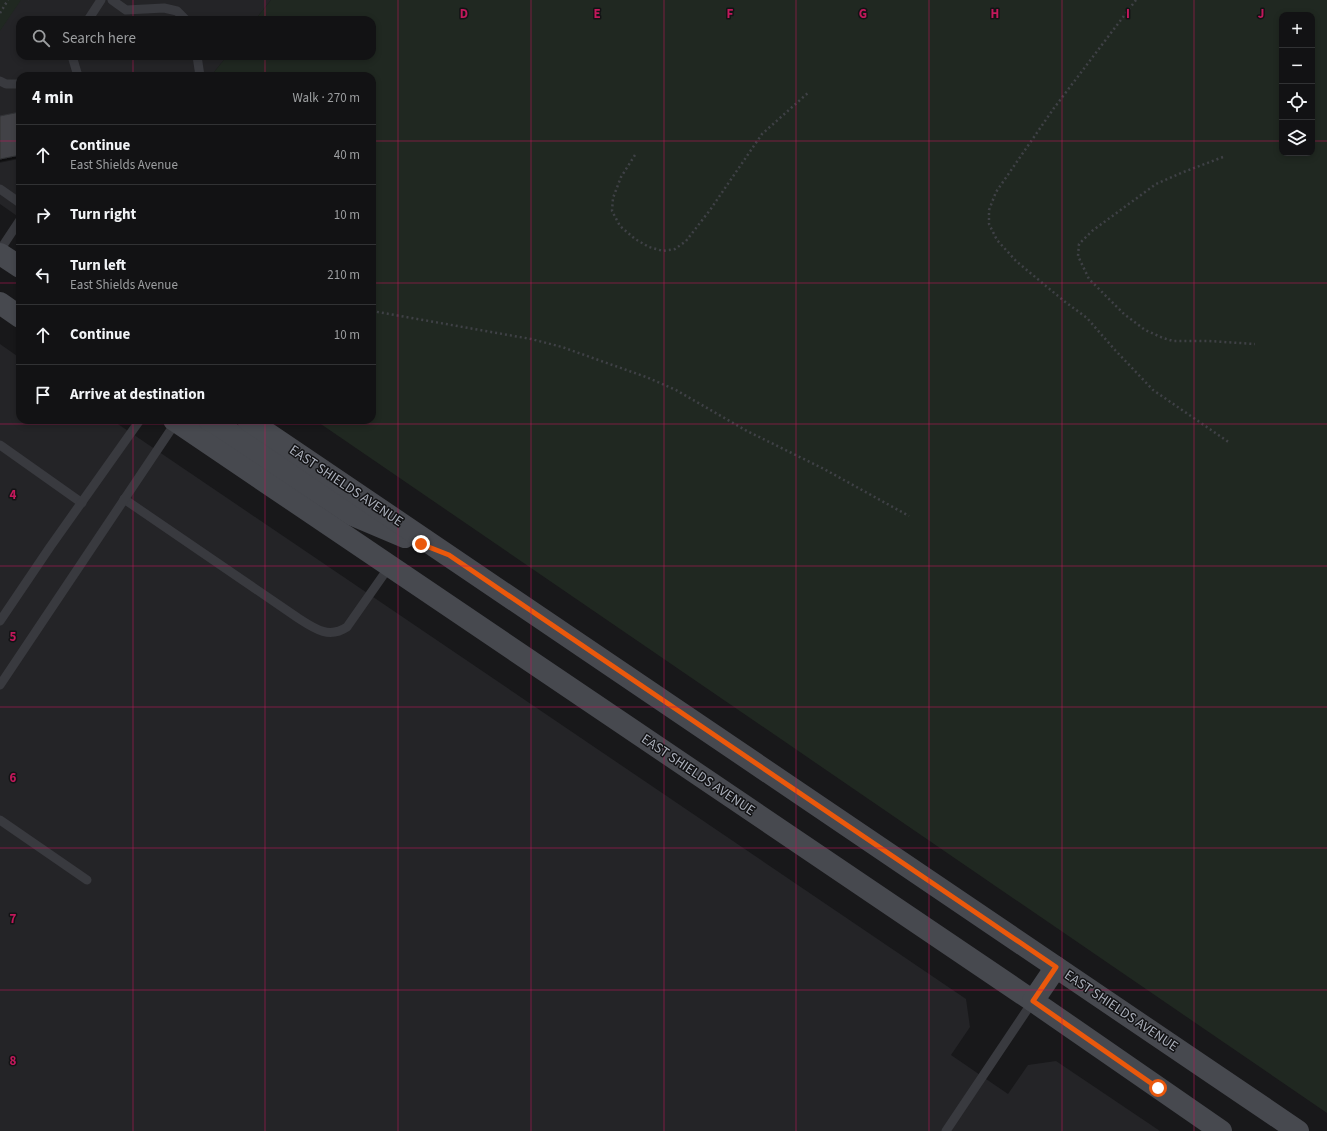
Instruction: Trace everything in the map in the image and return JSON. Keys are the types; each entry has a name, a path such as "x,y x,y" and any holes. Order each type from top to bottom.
{"main road":[{"path":"0,254 16,264"},
{"path":"0,303 16,314"},
{"name":"EAST SHIELDS AVENUE","path":"181,424 390,567 1033,1001 1221,1131"},
{"path":"217,424 353,515 449,555"},
{"name":"EAST SHIELDS AVENUE","path":"254,424 1298,1131"},
{"path":"1033,1001 1056,967"}],"lane":[{"path":"91,16 101,0"},
{"path":"112,0 126,10 164,8 178,11 182,16"},
{"path":"73,60 77,72"},
{"path":"198,60 199,72"},
{"path":"0,80 6,84 16,84"},
{"path":"0,189 16,200"},
{"path":"0,250 16,226"},
{"path":"0,621 50,547 137,424"},
{"path":"0,685 175,424"},
{"path":"0,445 82,503"},
{"path":"124,499 298,618 311,626 326,632 339,632 347,627 390,567"},
{"path":"0,820 86,880"},
{"path":"946,1131 1033,1001"}],"path":[{"path":"0,13 8,0"},
{"path":"1136,0 1054,108 996,192 989,210 989,224 997,240 1016,261 1087,318 1153,390 1230,443"},
{"path":"636,155 621,177 613,198 612,211 620,226 635,239 649,247 663,251 675,249 686,241 710,210 762,134 810,92"},
{"path":"1223,156 1156,184 1092,231 1079,244 1078,256 1089,279 1124,314 1145,330 1174,341 1209,341 1255,344"},
{"path":"376,312 537,341 562,347 646,377 676,390 747,431 824,469 909,516"}],"shaded area":[{"path":"0,0 21,0 0,31"},
{"path":"20,0 271,0 258,16 16,16 16,60 224,60 214,72 16,72 16,215 0,204 0,30"},
{"path":"271,0 1327,0 1327,1113 321,424 376,424 376,72 214,72 224,60 376,60 376,16 258,16"},
{"path":"0,344 16,355 16,424 118,424 966,999 970,1027 951,1055 1008,1094 1028,1065 1056,1061 1160,1131 0,1131"}],"building":[{"path":"16,113 16,156 0,159 0,116"}],"route":[{"path":"421,544 449,555 1056,967 1033,1001 1158,1088"}]}
